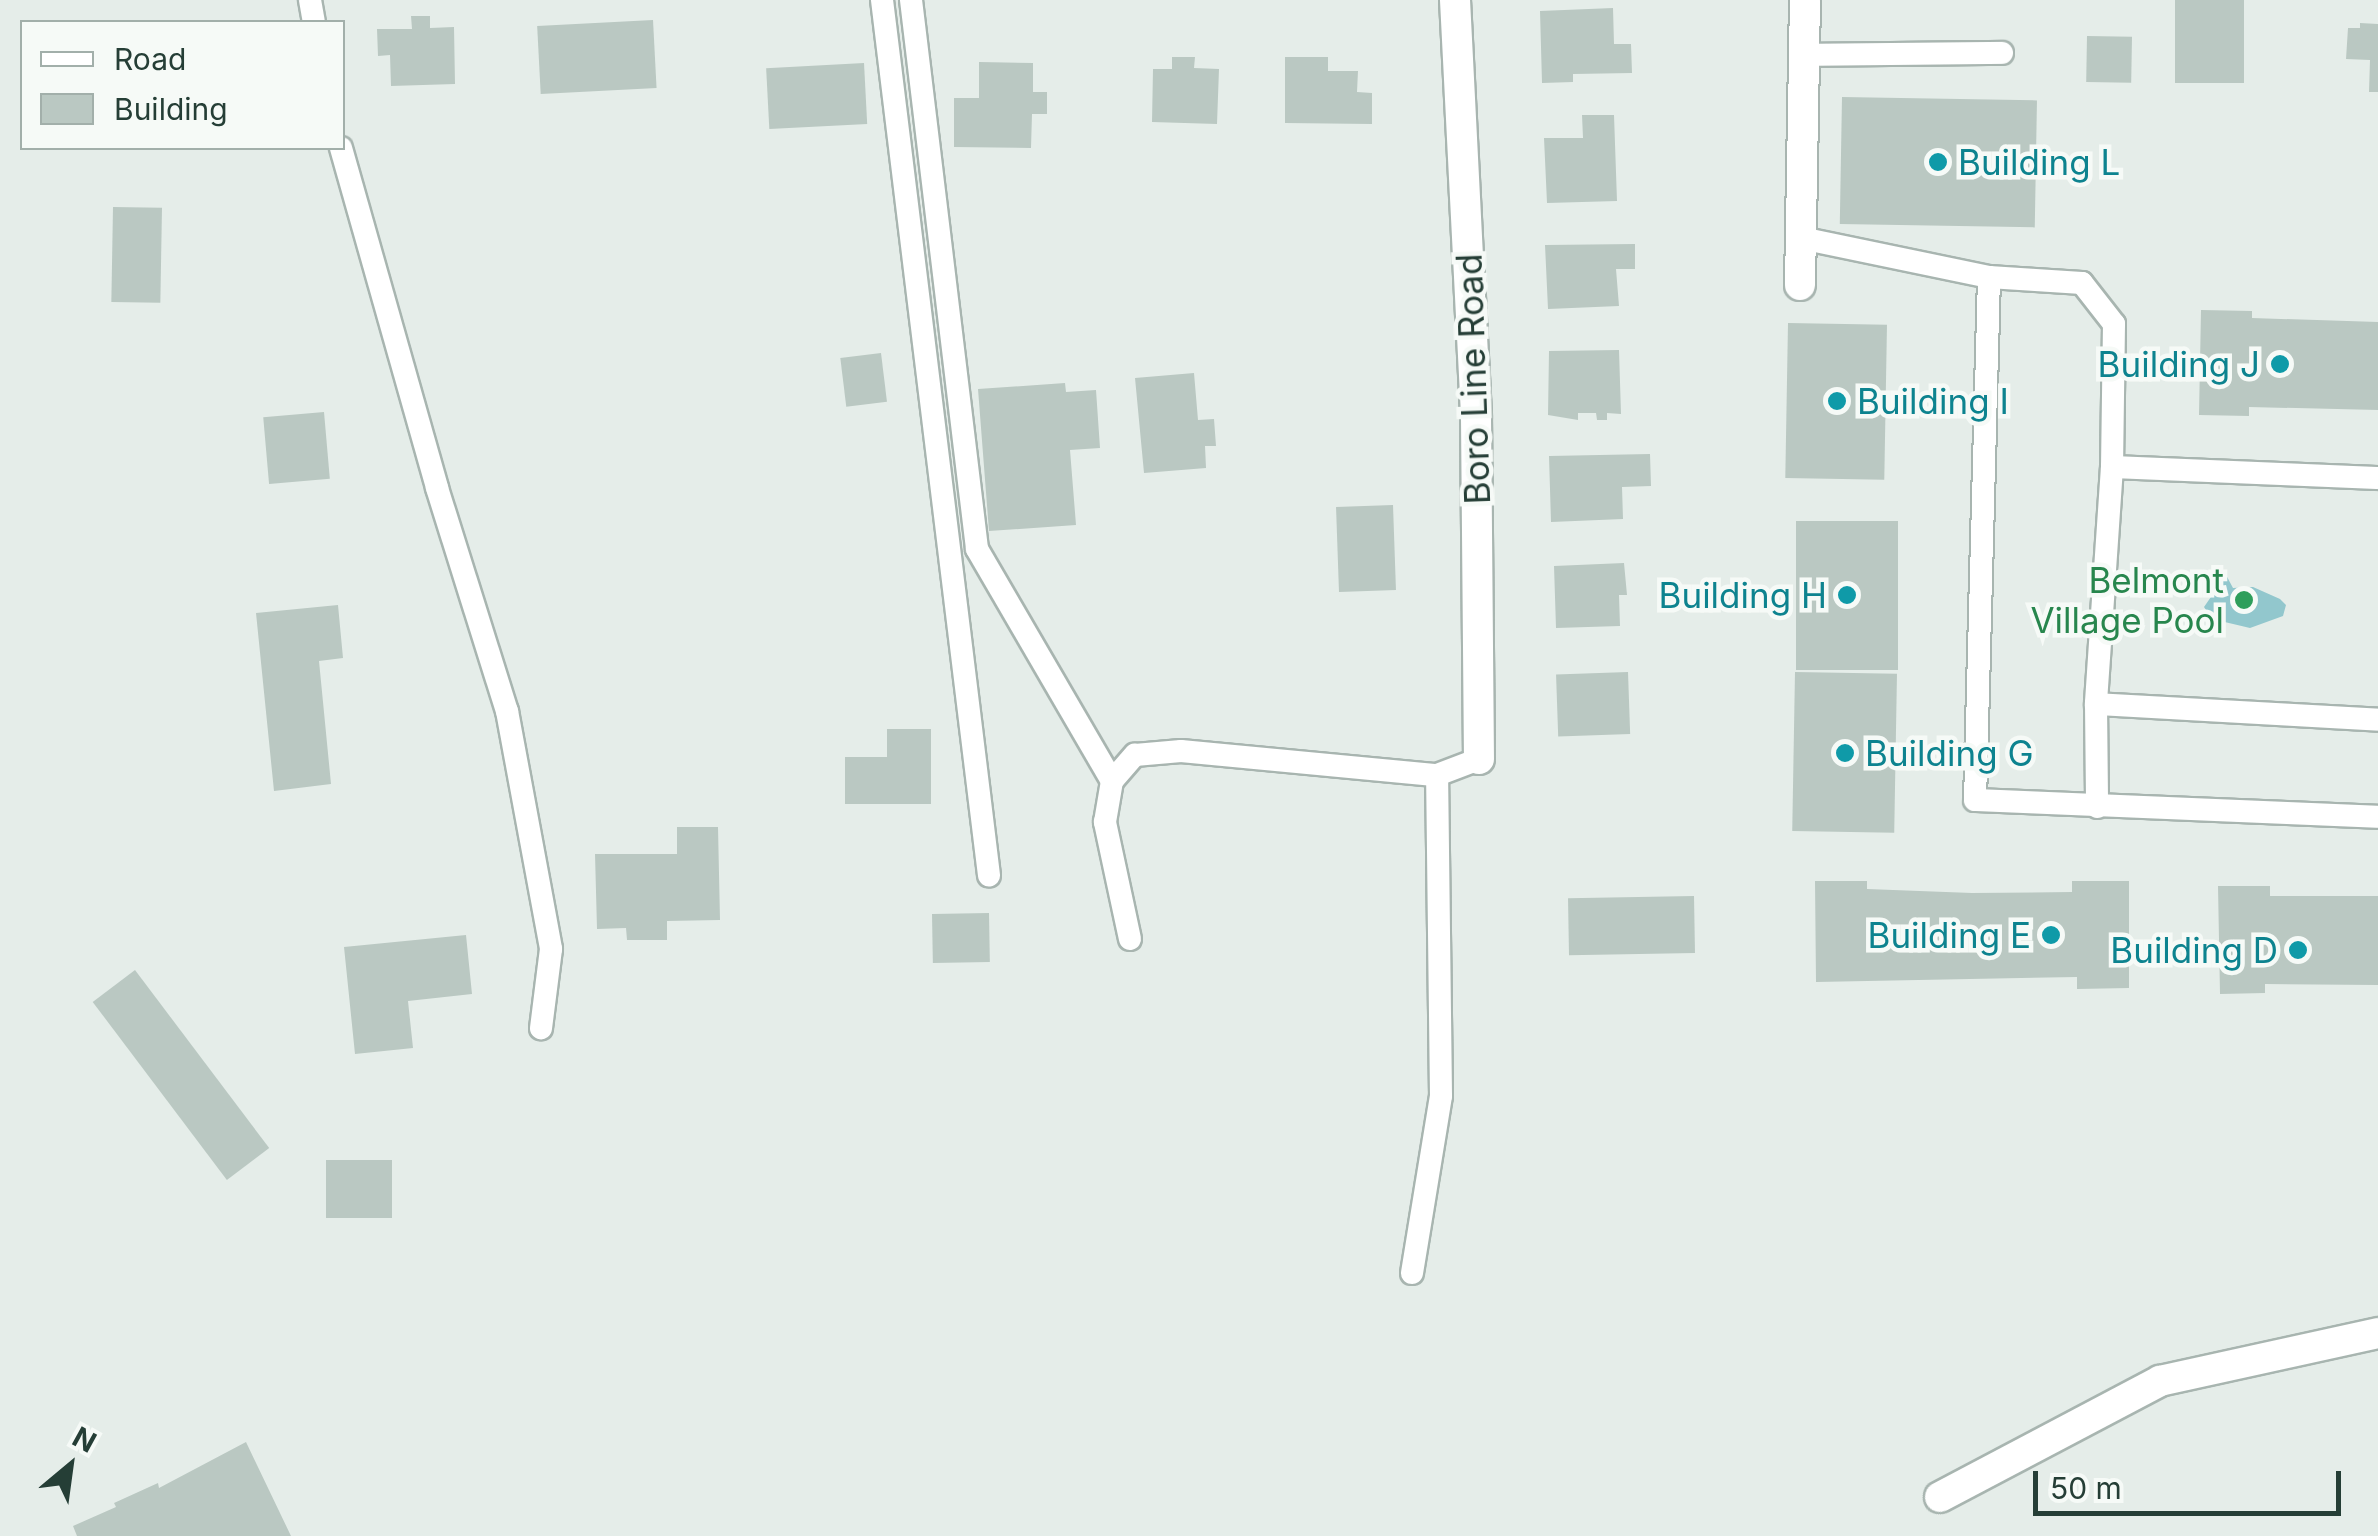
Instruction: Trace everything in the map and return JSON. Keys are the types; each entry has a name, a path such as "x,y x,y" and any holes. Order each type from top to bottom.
{"street":[{"name":"Boro Line Road","path":"1455,0 1476,399 1478,759"},
{"path":"1800,286 1805,0"},
{"path":"1940,1497 2160,1381 2378,1332"}],"lane":[{"path":"882,0 988,875"},
{"path":"912,0 977,549 1112,781"},
{"path":"1804,56 2002,54"},
{"path":"342,150 434,478 507,711 551,949 541,1028"},
{"path":"1801,238 1989,277 2082,282 2114,324 2112,468 2096,704 2097,808"},
{"path":"1989,277 1976,800 2097,808 2378,816"},
{"path":"2112,468 2378,478"},
{"path":"2096,704 2378,720"},
{"path":"1130,939 1105,822 1112,781 1135,755 1182,750 1436,775 1478,759"},
{"path":"1412,1272 1442,1096 1436,775"}],"water":[{"name":"Belmont Village Pool","path":"2217,570 2225,573 2233,588 2253,587 2280,599 2286,605 2283,616 2250,628 2212,619 2204,607 2213,594 2211,575"}],"building":[{"path":"2175,0 2244,0 2244,83 2175,83"},
{"path":"1613,8 1614,44 1631,44 1632,73 1573,74 1573,82 1542,83 1540,11"},
{"path":"411,16 430,16 430,28 454,27 455,84 391,86 390,55 378,56 377,29 412,29"},
{"path":"653,20 657,88 541,94 537,26"},
{"path":"2360,23 2378,24 2378,92 2369,92 2370,60 2346,59 2348,28 2360,28"},
{"path":"2087,36 2132,37 2131,83 2086,82"},
{"path":"1172,57 1195,57 1194,68 1219,69 1217,124 1152,122 1153,69 1172,69"},
{"path":"1285,57 1328,57 1328,71 1358,71 1357,92 1372,93 1372,124 1285,123"},
{"path":"979,62 1033,63 1033,92 1047,92 1047,114 1032,114 1031,148 954,147 954,98 979,98"},
{"path":"864,63 867,124 769,129 766,68"},
{"name":"Building L","path":"1842,97 2037,100 2035,227 1840,224"},
{"path":"1582,115 1614,115 1617,201 1547,203 1544,138 1583,138"},
{"path":"113,207 162,208 160,303 111,302"},
{"path":"1635,244 1635,269 1616,269 1619,306 1548,309 1545,245"},
{"name":"Building J","path":"2201,310 2252,311 2252,318 2378,322 2378,410 2249,407 2249,416 2199,415"},
{"name":"Building I","path":"1788,323 1887,325 1884,480 1785,478"},
{"path":"1619,350 1621,414 1607,413 1607,420 1597,420 1596,413 1578,413 1578,420 1548,415 1549,351"},
{"path":"881,353 887,402 846,407 840,358"},
{"path":"1194,373 1198,420 1214,419 1216,446 1205,446 1206,468 1144,473 1135,378"},
{"path":"1065,383 1066,392 1096,390 1100,448 1070,450 1076,525 989,531 978,389"},
{"path":"324,412 330,479 269,484 263,417"},
{"path":"1650,454 1651,486 1622,487 1623,519 1551,522 1549,456"},
{"path":"1393,505 1396,590 1339,592 1336,507"},
{"name":"Building H","path":"1796,521 1898,521 1898,670 1796,670"},
{"path":"1624,563 1627,595 1619,595 1620,626 1556,628 1554,566"},
{"path":"338,605 343,658 319,661 331,784 274,791 256,613"},
{"path":"1628,672 1630,734 1558,736 1556,675"},
{"name":"Building G","path":"1795,672 1897,674 1894,833 1792,831"},
{"path":"887,729 931,729 931,804 845,804 845,757 887,757"},
{"path":"677,827 718,827 720,920 667,921 667,940 627,940 626,928 597,929 595,854 677,854"},
{"path":"1815,881 1867,881 1867,889 1972,893 2072,892 2072,881 2129,881 2129,988 2077,989 2077,977 1816,982"},
{"name":"Building D","path":"2218,886 2270,886 2270,896 2378,896 2378,985 2265,984 2265,993 2220,994"},
{"path":"1694,896 1695,953 1569,955 1568,898"},
{"path":"989,913 990,962 933,963 932,914"},
{"path":"466,935 472,994 408,1001 413,1048 355,1054 344,947"},
{"path":"135,970 269,1148 227,1180 93,1002"},
{"path":"326,1160 392,1160 392,1218 326,1218"},
{"path":"246,1442 291,1536 77,1536 73,1526 116,1507 114,1503 158,1483 159,1488"}],"place":[{"name":"Building L","path":"1938,162"},
{"name":"Building J","path":"2280,364"},
{"name":"Building I","path":"1837,401"},
{"name":"Building H","path":"1847,595"},
{"name":"Belmont Village Pool","path":"2244,600"},
{"name":"Building G","path":"1845,753"},
{"name":"Building E","path":"2051,935"},
{"name":"Building D","path":"2298,950"}]}
